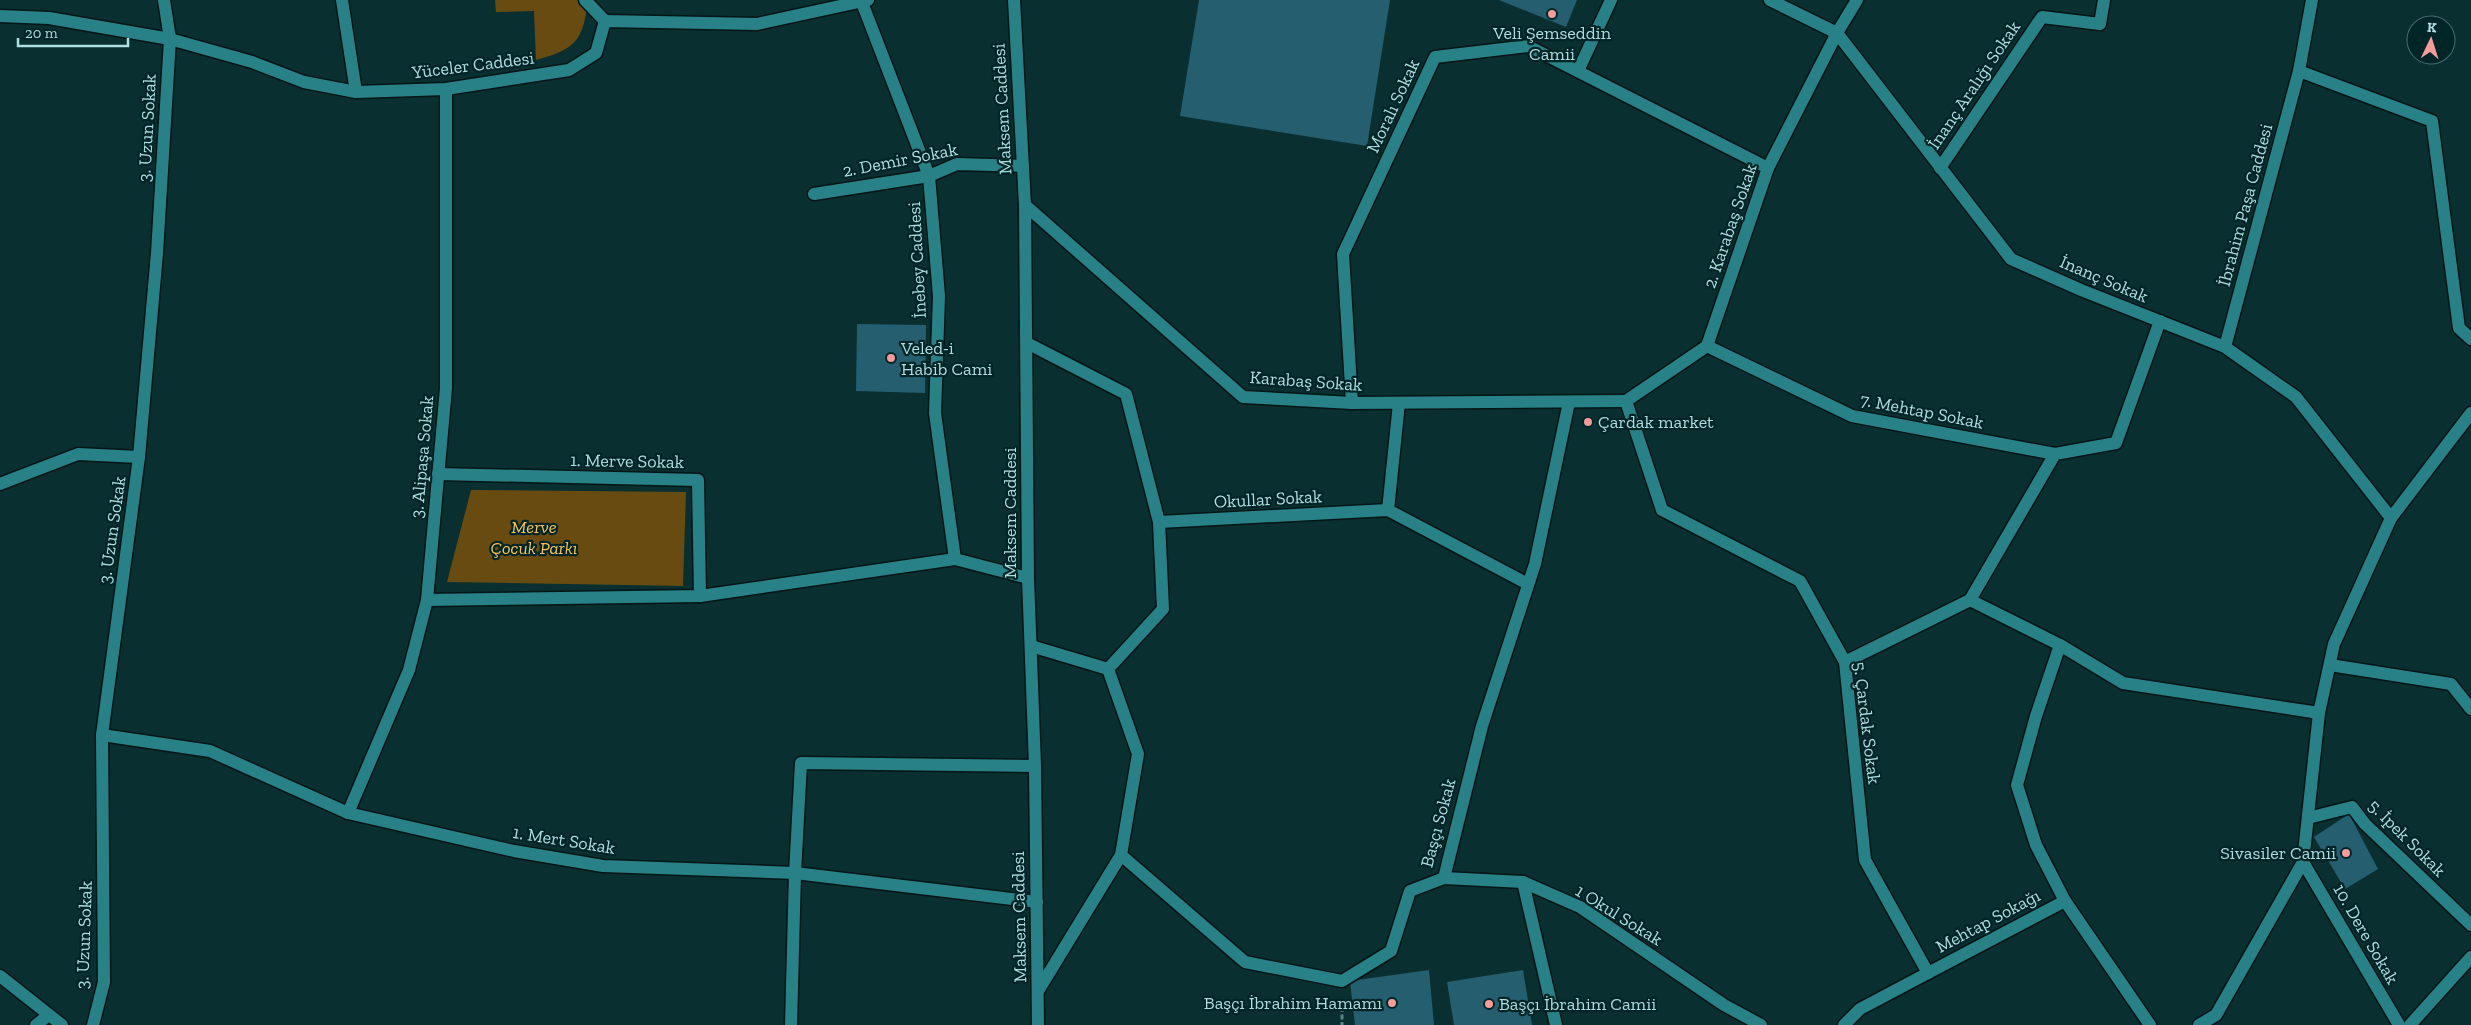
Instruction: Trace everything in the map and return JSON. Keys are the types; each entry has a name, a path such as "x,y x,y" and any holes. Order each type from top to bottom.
{"street":[{"name":"3. Uzun Sokak","path":"93,1025 104,982 102,735 139,457 157,253 170,39 164,0"},
{"path":"342,0 356,92"},
{"path":"585,0 605,21 757,24 863,1"},
{"name":"Maksem Caddesi","path":"1014,0 1025,205 1028,578 1035,766 1038,1025"},
{"path":"1578,72 1611,0"},
{"path":"1770,0 1836,33"},
{"name":"2. Karabaş Sokak","path":"1706,346 1768,168 1836,33 1857,0"},
{"name":"İnanç Aralığı Sokak","path":"1940,168 2042,17 2100,24 2104,0"},
{"name":"İbrahim Paşa Caddesi","path":"2226,347 2299,71 2312,0"},
{"name":"İnebey Caddesi","path":"863,1 929,176 939,296 935,413 956,559"},
{"name":"Yüceler Caddesi","path":"0,16 49,18 170,39 252,62 304,82 356,92 446,89 569,70 596,53 605,21"},
{"name":"İnanç Sokak","path":"1836,33 2011,259 2081,290 2226,347 2296,398 2391,518"},
{"name":"Moralı Sokak","path":"1352,403 1343,254 1435,57 1528,46 1768,168"},
{"path":"2299,71 2432,122 2460,328 2471,339"},
{"name":"3. Alipaşa Sokak","path":"348,814 409,670 427,600 446,388 446,89"},
{"name":"2. Demir Sokak","path":"814,194 929,176 957,164 1023,166"},
{"name":"Karabaş Sokak","path":"1025,205 1243,397 1352,403 1626,401"},
{"name":"7. Mehtap Sokak","path":"1706,346 1852,416 2055,454 2116,444 2160,322"},
{"path":"1027,343 1126,394 1159,522 1163,609 1108,669"},
{"path":"1626,401 1706,346"},
{"name":"5. Çardak Sokak","path":"1626,401 1662,510 1800,581 1844,662 1865,860 1928,973"},
{"path":"1399,402 1388,510 1528,584"},
{"name":"Başçı Sokak","path":"1121,855 1245,962 1342,981 1391,951 1410,891 1444,878 1482,726 1534,564 1569,402"},
{"path":"2199,1025 2216,1016 2303,862 2319,713 2334,644 2391,518 2471,413"},
{"path":"0,484 78,454 139,457"},
{"path":"1844,662 1970,600 2055,454"},
{"name":"1. Merve Sokak","path":"438,474 698,480 700,596"},
{"name":"Okullar Sokak","path":"1159,522 1388,510"},
{"path":"427,600 700,596 956,559 1028,578"},
{"path":"1970,600 2060,645 2123,683 2319,713"},
{"path":"2060,645 2036,716 2017,785 2036,846 2065,901 2150,1025"},
{"path":"1031,646 1108,669"},
{"path":"2330,665 2451,684 2471,710"},
{"path":"1038,991 1121,855 1138,754 1108,669"},
{"name":"1. Mert Sokak","path":"102,735 210,751 348,814 514,851 603,866 794,873 1037,902"},
{"path":"791,1025 794,873 801,763 1035,766"},
{"name":"5. İpek Sokak","path":"2308,818 2352,807 2365,824 2471,925"},
{"name":"10. Dere Sokak","path":"2303,862 2398,1025"},
{"name":"1 Okul Sokak","path":"1444,878 1523,882 1580,907 1724,1005 1761,1025"},
{"path":"1523,882 1556,1025"},
{"name":"Mehtap Sokağı","path":"1928,973 2065,901"},
{"path":"2410,1025 2471,956"},
{"path":"1844,1025 1860,1009 1928,973"},
{"path":"0,976 62,1025"},
{"path":"36,1025 49,1015"}],"green space":[{"path":"495,0 588,0 583,25 575,41 560,52 536,60 534,11 496,12"},
{"name":"Merve Çocuk Parkı","path":"471,490 686,492 683,586 447,582"}],"building":[{"path":"1199,0 1390,0 1367,146 1180,116"},
{"name":"Veli Şemseddin Camii","path":"1499,0 1577,0 1566,27"},
{"name":"Veled-i Habib Cami","path":"857,324 926,325 925,393 856,391"},
{"name":"Sivasiler Camii","path":"2349,814 2378,869 2345,889 2314,837"},
{"name":"Başçı İbrahim Hamamı","path":"1429,970 1434,1025 1355,1025 1350,981"},
{"name":"Başçı İbrahim Camii","path":"1523,970 1532,1025 1454,1025 1447,982"}],"place":[{"name":"Veli Şemseddin Camii","path":"1552,14"},
{"name":"Veled-i Habib Cami","path":"891,358"},
{"name":"Çardak market","path":"1588,422"},
{"name":"Sivasiler Camii","path":"2346,853"},
{"name":"Başçı İbrahim Hamamı","path":"1392,1003"},
{"name":"Başçı İbrahim Camii","path":"1489,1004"}]}
